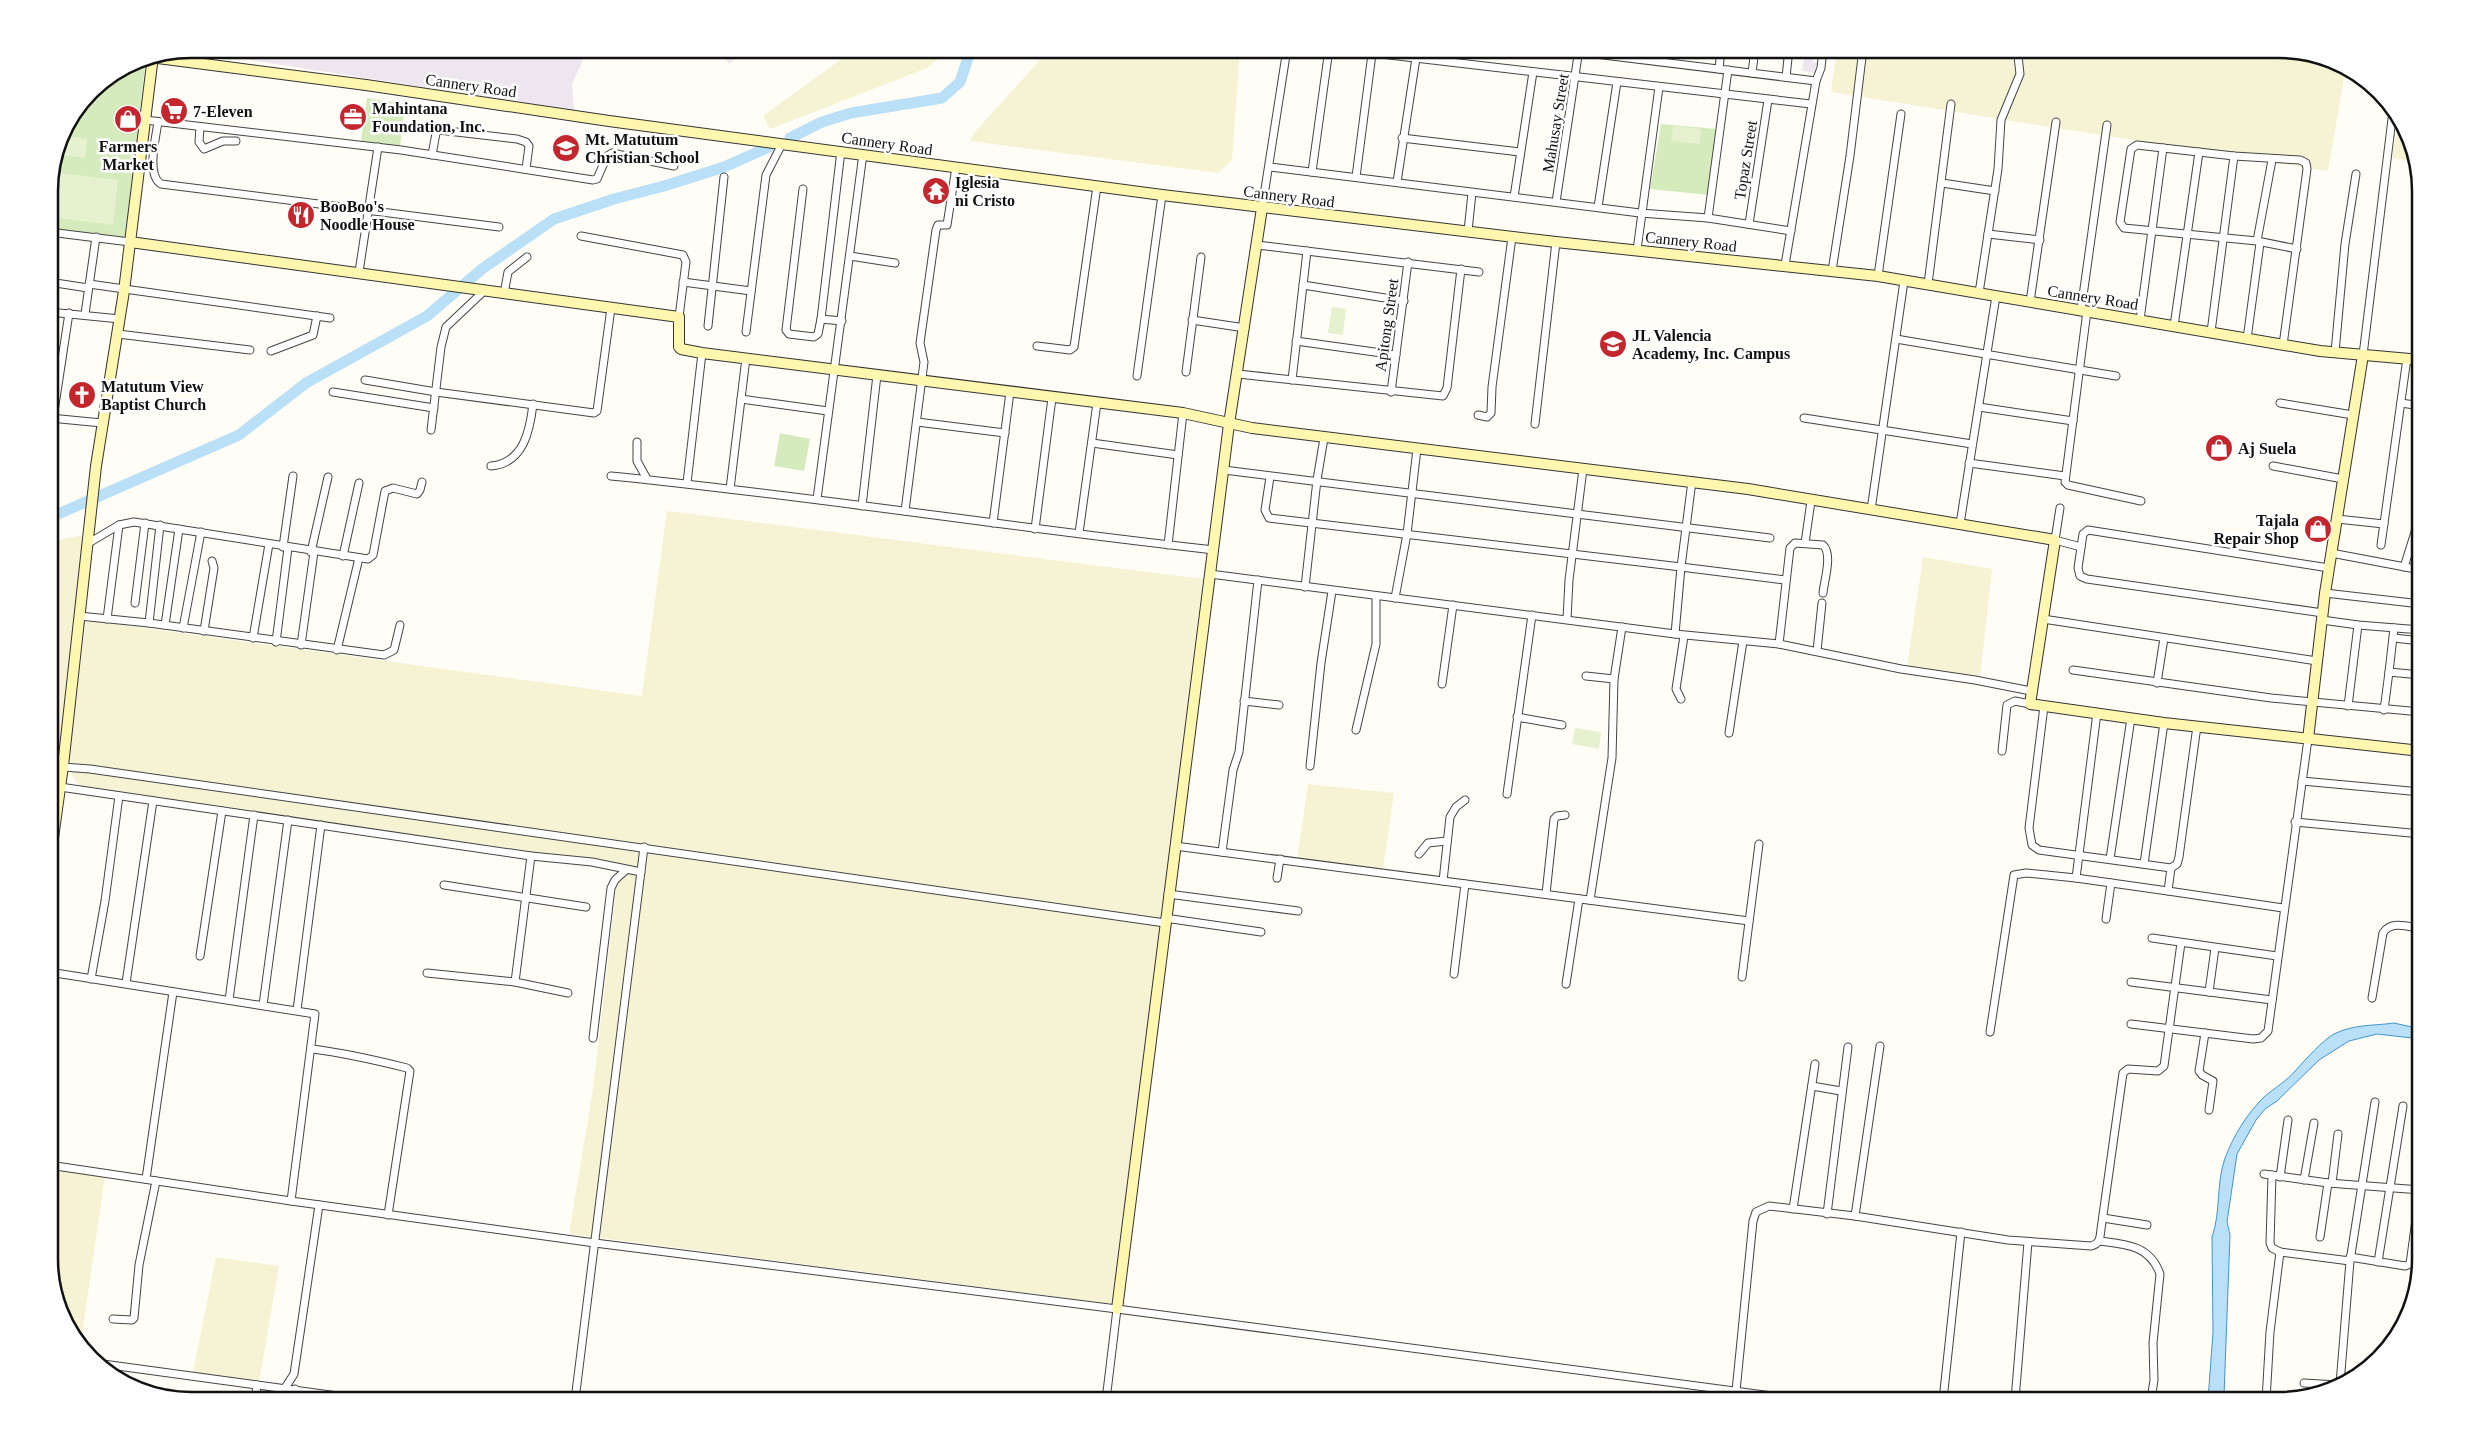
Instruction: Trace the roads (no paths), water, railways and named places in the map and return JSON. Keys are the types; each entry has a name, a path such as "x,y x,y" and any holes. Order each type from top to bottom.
{"street":[{"path":"1107,1392 1168,894 1230,424 1286,58"},
{"path":"1312,172 1328,58"},
{"path":"1356,177 1371,58"},
{"path":"1397,182 1402,138 1416,58 1811,104"},
{"name":"Mahusay Street","path":"1556,202 1578,58"},
{"path":"1636,58 1816,81"},
{"path":"1720,70 1721,58"},
{"path":"1752,73 1754,58"},
{"path":"1786,77 1788,58"},
{"path":"1785,266 1811,104 1822,58"},
{"path":"1832,270 1850,156 1862,58"},
{"path":"1979,293 1995,191 2002,114 2020,74 2018,58"},
{"name":"Cannery Road","path":"171,59 366,85 608,122 841,151 1262,208 1556,242 1878,276 2283,345 2412,359"},
{"path":"58,795 63,766 78,616 102,424 124,291 151,64"},
{"path":"1708,218 1728,70"},
{"path":"1514,197 1533,72"},
{"path":"1598,207 1617,82"},
{"path":"1637,250 1640,213 1659,87"},
{"name":"Topaz Street","path":"1749,224 1768,100"},
{"path":"1928,284 1951,104"},
{"path":"1878,276 1901,114"},
{"path":"145,120 432,154 596,180 607,156 612,154 674,166"},
{"path":"2131,1024 2232,1038 2261,1038 2268,1031 2283,908 2308,739 2325,593 2363,355 2392,120"},
{"path":"158,122 152,165 155,178 161,184 499,226"},
{"path":"2030,302 2056,122"},
{"path":"2107,125 2084,311 2081,371 2072,421 2065,482 2068,485 2141,501"},
{"path":"200,127 199,142 204,149 223,141 236,141"},
{"path":"432,154 436,133 439,130 524,140 529,146 526,169"},
{"path":"1402,138 1520,152"},
{"path":"746,332 766,175 782,144"},
{"path":"2283,345 2297,249 2306,165 2300,160 2272,160 2137,146 2131,149 2120,222 2124,228 2153,229 2259,242 2297,249"},
{"path":"359,272 378,147"},
{"path":"2140,320 2163,148"},
{"path":"803,189 786,332 814,337 818,334 821,319 841,151"},
{"path":"2174,326 2199,152"},
{"path":"817,499 863,154"},
{"path":"2211,332 2234,156"},
{"path":"2247,338 2272,160"},
{"path":"905,511 924,362 920,343 936,230 938,225 948,225 956,167"},
{"path":"1270,167 1640,213 1708,218 1791,231"},
{"path":"2335,352 2345,244 2356,174"},
{"path":"708,326 724,177"},
{"path":"1942,183 1995,191"},
{"path":"1037,346 1070,350 1074,347 1097,186"},
{"path":"1468,231 1472,193"},
{"path":"1137,376 1162,195"},
{"path":"58,233 359,272 504,294 679,317"},
{"path":"1988,234 2040,240"},
{"path":"581,236 680,253 686,262 679,317 679,347 681,349 1052,398 1183,413 1230,424 1324,438 1692,481 2055,540 2081,547"},
{"path":"1478,415 1487,417 1491,413 1492,387 1512,236"},
{"path":"84,314 96,237"},
{"path":"1535,424 1556,242"},
{"path":"1256,245 1479,272"},
{"path":"1292,380 1307,251"},
{"path":"504,294 508,272 527,256"},
{"path":"850,256 895,263"},
{"path":"1186,372 1201,257"},
{"name":"Apitong Street","path":"1391,392 1408,262"},
{"path":"1238,374 1439,397 1446,394 1461,269"},
{"path":"1871,510 1904,280"},
{"path":"683,282 751,290"},
{"path":"58,283 201,298 330,318"},
{"path":"1303,285 1404,301"},
{"path":"431,430 441,347 446,327 484,291"},
{"path":"1960,524 1996,296"},
{"path":"365,380 436,392 596,412 611,308"},
{"path":"58,312 120,319"},
{"path":"58,377 69,313"},
{"path":"271,351 313,335 318,316"},
{"path":"821,319 842,321"},
{"path":"1192,320 1245,328"},
{"path":"118,334 250,350"},
{"path":"1896,340 2116,376"},
{"path":"1296,341 1396,355"},
{"path":"687,483 702,353"},
{"path":"730,489 746,358"},
{"path":"2381,545 2407,358"},
{"path":"862,506 877,375"},
{"path":"333,392 434,408"},
{"path":"993,523 1010,392"},
{"path":"1036,529 1052,398"},
{"path":"741,399 828,411"},
{"path":"1079,533 1097,403"},
{"path":"2402,403 2412,405"},
{"path":"491,466 503,464 523,446 528,436 533,404"},
{"path":"2280,404 2353,415"},
{"path":"1979,407 2072,421"},
{"path":"1168,545 1183,413"},
{"path":"1804,418 1972,444"},
{"path":"58,419 102,424"},
{"path":"917,422 1004,432"},
{"path":"1304,588 1316,480 1324,438"},
{"path":"637,442 637,461 647,480"},
{"path":"1092,443 1178,455"},
{"path":"1395,598 1407,534 1417,449"},
{"path":"1969,463 2065,476"},
{"path":"2274,466 2343,479"},
{"path":"1567,619 1572,554 1583,469"},
{"path":"1224,470 1770,538"},
{"path":"276,642 293,476"},
{"path":"611,476 687,483 1036,529 1214,550"},
{"path":"301,645 313,552 328,477"},
{"path":"1270,477 1265,510 1267,517 1785,580"},
{"path":"1675,634 1692,481"},
{"path":"87,544 127,522 160,525 313,552 368,559 373,555 385,491 393,488 417,494 422,482"},
{"path":"343,556 359,484"},
{"path":"1805,543 1812,501"},
{"path":"2030,704 2060,508"},
{"path":"2336,519 2384,524"},
{"path":"135,603 145,523"},
{"path":"107,619 119,525"},
{"path":"149,623 160,525"},
{"path":"164,625 179,529"},
{"path":"2329,568 2088,530 2084,534 2078,573 2087,579 2323,616 2358,625 2412,629"},
{"path":"183,628 200,532"},
{"path":"1779,644 1790,548 1798,542 1823,545 1827,551 1823,593"},
{"path":"253,638 268,544"},
{"path":"2404,567 2412,548"},
{"path":"2331,553 2412,568"},
{"path":"337,650 359,558"},
{"path":"204,631 214,568 212,560"},
{"path":"1210,574 1304,588 1567,619 1684,636 1779,644 1901,669 1975,680 2031,691"},
{"path":"1222,852 1233,770 1239,752 1258,580"},
{"path":"1310,766 1321,663 1332,591"},
{"path":"2325,593 2412,603"},
{"path":"1356,730 1376,644 1376,596"},
{"path":"1817,651 1822,603"},
{"path":"1442,684 1453,605"},
{"path":"1507,794 1532,615"},
{"path":"78,616 149,623 374,655 389,654 396,644 400,625"},
{"path":"2043,619 2317,661"},
{"path":"2348,706 2358,625"},
{"path":"1590,900 1612,758 1614,679 1622,627"},
{"path":"2384,710 2394,628"},
{"path":"1681,699 1676,689 1684,636"},
{"path":"2157,682 2164,638"},
{"path":"2394,638 2412,640"},
{"path":"1729,733 1743,641"},
{"path":"2073,670 2312,702 2412,712"},
{"path":"2389,672 2412,674"},
{"path":"1586,676 1614,679"},
{"path":"1244,701 1278,705"},
{"path":"2002,751 2007,705 2015,702 2197,726 2412,750"},
{"path":"2044,706 2029,823 2030,840 2032,845 2039,850 2078,856 2171,868 2177,864 2197,726"},
{"path":"2076,878 2097,713"},
{"path":"1517,717 1562,725"},
{"path":"2110,859 2131,718"},
{"path":"2144,864 2164,722"},
{"path":"58,766 1165,921 1261,932"},
{"path":"2302,781 2412,791"},
{"path":"60,787 531,856 592,862 640,872"},
{"path":"91,979 105,900 119,796"},
{"path":"1443,881 1450,816 1465,800"},
{"path":"126,983 153,801"},
{"path":"200,956 222,811"},
{"path":"228,1000 254,815"},
{"path":"1546,894 1554,820 1557,816 1565,815"},
{"path":"263,1005 288,820"},
{"path":"2295,822 2412,833"},
{"path":"297,1010 321,825"},
{"path":"1419,854 1428,843 1447,841"},
{"path":"1742,978 1759,844"},
{"path":"1175,846 1749,921"},
{"path":"576,1392 644,848"},
{"path":"515,982 531,856"},
{"path":"1277,878 1280,859"},
{"path":"2168,891 2171,868"},
{"path":"593,1038 611,888 615,880 626,870"},
{"path":"1990,1032 2014,875 2026,873 2076,878 2283,908"},
{"path":"2106,919 2111,883"},
{"path":"1454,974 1465,884"},
{"path":"444,885 586,907"},
{"path":"1168,894 1298,911"},
{"path":"1566,984 1580,899"},
{"path":"2372,998 2383,932 2386,928 2393,925 2412,928"},
{"path":"2152,938 2277,956"},
{"path":"2099,1241 2123,1073 2128,1069 2152,1072 2162,1069 2166,1061 2181,943"},
{"path":"2209,992 2215,948"},
{"path":"427,973 515,982 568,993"},
{"path":"58,974 315,1014 291,1202"},
{"path":"2131,982 2272,1000"},
{"path":"146,1179 173,992"},
{"path":"2205,1033 2199,1071 2202,1075 2213,1081 2209,1110"},
{"path":"1855,1216 1880,1046"},
{"path":"1827,1214 1848,1047"},
{"path":"312,1049 360,1055 381,1063 408,1068 410,1071 388,1215"},
{"path":"1793,1209 1815,1064"},
{"path":"1812,1086 1841,1091"},
{"path":"2340,1377 2350,1259 2375,1102"},
{"path":"2378,1262 2403,1106"},
{"path":"2288,1120 2276,1176 2270,1243 2272,1248 2280,1252 2405,1266 2411,1262 2412,1253"},
{"path":"2304,1180 2314,1123"},
{"path":"2320,1237 2338,1134"},
{"path":"58,1166 291,1202 595,1243 1117,1309 1743,1392"},
{"path":"2264,1174 2330,1183 2412,1189"},
{"path":"113,1319 132,1320 134,1318 139,1265 156,1181"},
{"path":"297,1392 298,1389 294,1374 319,1205"},
{"path":"1736,1391 1753,1220 1756,1212 1763,1207 1855,1216 2028,1242 2091,1246 2099,1241 2136,1246 2156,1266 2160,1274 2152,1392"},
{"path":"2102,1218 2147,1225"},
{"path":"1944,1392 1961,1232"},
{"path":"2015,1392 2028,1242"},
{"path":"2266,1392 2270,1332 2280,1252"},
{"path":"112,1365 317,1392"},
{"path":"285,1388 294,1374"},
{"path":"2304,1383 2323,1384"},
{"path":"256,1392 257,1385"}],"water":[{"path":"2394,1023 2412,1027 2412,1038 2377,1034 2349,1041 2319,1060 2277,1101 2265,1109 2256,1120 2237,1154 2227,1222 2230,1235 2224,1392 2209,1392 2213,1332 2212,1237 2217,1218 2220,1177 2225,1158 2232,1141 2246,1118 2268,1094 2289,1078 2314,1050 2330,1037 2341,1031 2356,1027"}],"waterway":[{"path":"790,138 822,122 851,113 942,98 960,82 968,58"},
{"path":"58,514 239,435 306,383 427,316 482,269 554,219 614,199 724,167 769,147"}],"place":[{"name":"7-Eleven","path":"174,111"},
{"name":"Mahintana Foundation, Inc.","path":"353,117"},
{"name":"Farmers Market","path":"128,119"},
{"name":"Mt. Matutum Christian School","path":"566,148"},
{"name":"Iglesia ni Cristo","path":"936,191"},
{"name":"BooBoo's Noodle House","path":"301,215"},
{"name":"JL Valencia Academy, Inc. Campus","path":"1613,344"},
{"name":"Matutum View Baptist Church","path":"82,395"},
{"name":"Aj Suela","path":"2219,448"},
{"name":"Tajala Repair Shop","path":"2318,529"}]}
